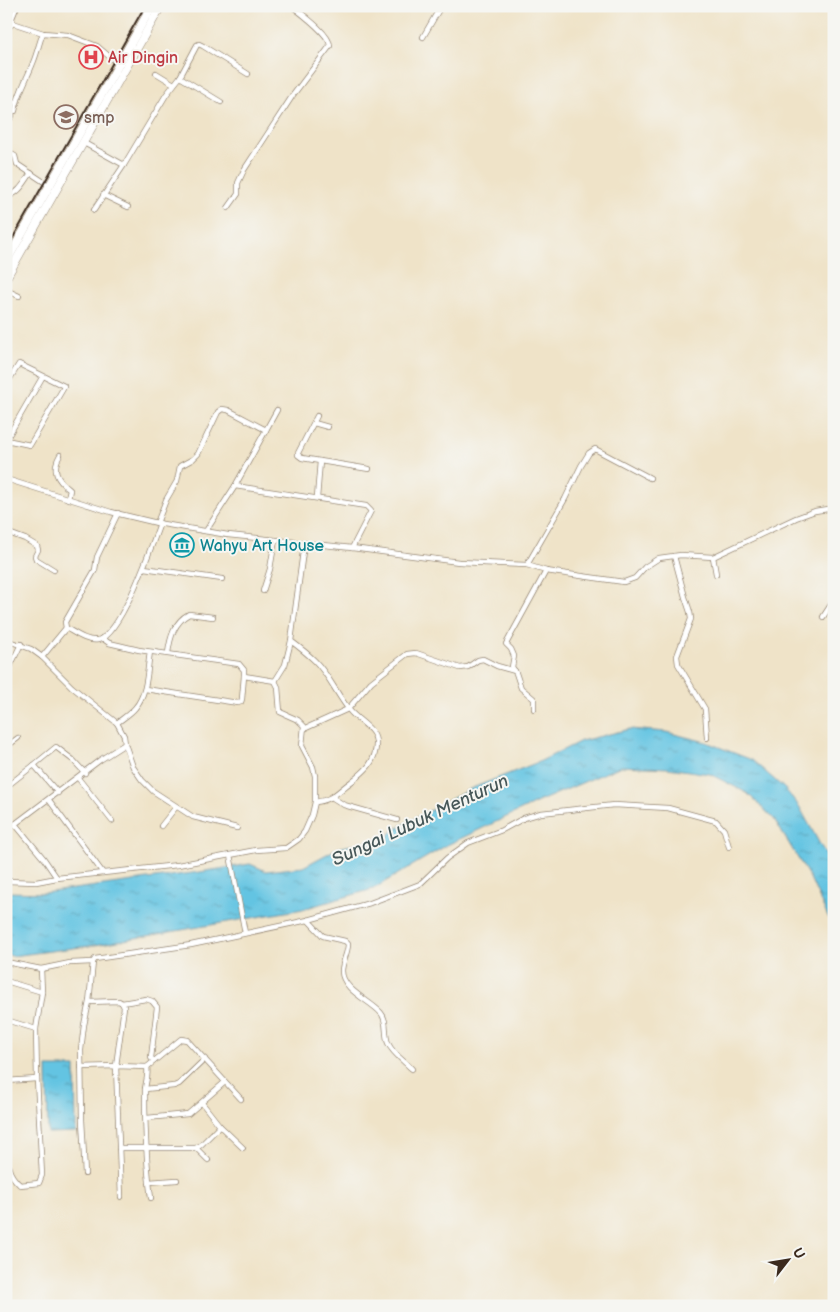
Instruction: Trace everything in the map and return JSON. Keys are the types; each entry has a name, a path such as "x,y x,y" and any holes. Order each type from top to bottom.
{"highway":[{"path":"6,278 34,231 37,216 50,186 152,6"},
{"path":"6,262 27,226 37,216 84,143 160,6"},
{"path":"27,226 34,231"}],"street":[{"path":"13,23 12,18 17,6"},
{"path":"228,208 238,194 238,182 244,170 293,95 330,46 330,41 325,34 292,6"},
{"path":"423,37 441,6"},
{"path":"6,30 13,23"},
{"path":"13,23 43,33 68,35 97,46 119,65"},
{"path":"15,111 16,103 24,81 34,63 43,33"},
{"path":"94,210 180,77 199,44 248,74"},
{"path":"156,73 174,84"},
{"path":"180,77 222,102"},
{"path":"6,97 16,103"},
{"path":"6,124 12,116"},
{"path":"84,143 124,165"},
{"path":"6,151 16,156 17,164 50,186"},
{"path":"6,197 15,194 31,174"},
{"path":"103,195 128,208"},
{"path":"6,290 19,296"},
{"path":"6,385 19,364 43,376 64,387 31,444 6,440 43,376"},
{"path":"66,628 92,640 102,638 114,625 130,598 144,568 166,500 177,481 180,466 193,460 198,454 218,412 222,409 228,410 266,430"},
{"path":"206,530 234,486 277,410"},
{"path":"317,416 298,455 302,458 369,469"},
{"path":"314,424 328,427"},
{"path":"527,566 565,499 581,466 592,451 595,449 650,478"},
{"path":"60,455 55,468 57,476 70,490 68,499"},
{"path":"317,498 320,461"},
{"path":"6,479 118,513 159,523 228,535 459,562 527,566 546,571 624,582 635,578 645,567 659,558 689,555 713,557 796,518 834,508"},
{"path":"234,486 370,508 371,511 352,548"},
{"path":"42,657 66,628 65,621 96,570 99,552 118,513"},
{"path":"6,532 37,546 36,559 54,570"},
{"path":"263,591 275,540"},
{"path":"275,681 285,666 291,641 304,544"},
{"path":"674,556 691,619 677,656 678,664 706,709 707,738"},
{"path":"713,557 716,574"},
{"path":"144,568 222,579"},
{"path":"534,709 534,699 521,688 512,665 514,656 511,649 507,646 507,642 546,571"},
{"path":"823,617 834,600"},
{"path":"168,653 172,631 185,616 188,614 212,617"},
{"path":"102,638 109,643 150,652 239,664 244,670 241,702 145,689"},
{"path":"6,640 21,644 42,657 72,687 117,723 124,736 124,744 133,767 153,791 194,817 237,828"},
{"path":"291,641 316,662 348,708 373,733 376,744 371,764 364,772 332,798 315,802"},
{"path":"6,675 21,644"},
{"path":"117,723 138,705 145,689 150,652"},
{"path":"304,729 348,708 371,682 410,652 416,652 460,668 468,667 473,662 483,659 497,666 515,671"},
{"path":"244,676 275,681"},
{"path":"6,881 36,882 230,858 256,850 286,848 299,839 312,815 315,802 315,776 313,767 302,746 303,723 280,712 278,687 275,681"},
{"path":"6,747 18,738"},
{"path":"6,831 124,744"},
{"path":"6,788 56,747 73,760 85,773"},
{"path":"34,766 58,793"},
{"path":"78,778 112,821"},
{"path":"332,798 344,805 397,820"},
{"path":"49,800 103,873"},
{"path":"6,962 41,969 70,963 93,962 95,959 100,958 191,945 244,931 308,920 370,903 420,884 447,858 468,843 502,830 524,818 541,813 614,805 668,808 716,821 724,830 729,847"},
{"path":"161,826 176,807"},
{"path":"15,824 57,878"},
{"path":"230,858 244,931"},
{"path":"308,920 323,936 345,941 348,944 342,971 347,983 382,1014 385,1020 387,1041 412,1069"},
{"path":"85,1174 81,1067 84,1025 89,1002 93,962"},
{"path":"6,1136 8,1171 14,1180 20,1185 39,1183 42,1175 36,1029 42,992 41,969"},
{"path":"6,981 42,992"},
{"path":"89,1002 119,1001 122,1003 146,999 152,1001 157,1007 152,1058 154,1061"},
{"path":"121,1197 116,1066 124,1007 122,1003"},
{"path":"6,1020 36,1029"},
{"path":"81,1067 147,1067 181,1039 187,1040 241,1099"},
{"path":"145,1089 179,1084 205,1059"},
{"path":"147,1067 145,1089 147,1118 146,1149 151,1198"},
{"path":"6,1081 37,1080"},
{"path":"147,1118 188,1114 225,1082"},
{"path":"202,1103 220,1126 243,1148"},
{"path":"119,1148 196,1148 220,1126"},
{"path":"196,1148 208,1160"},
{"path":"149,1182 177,1180"}],"water":[{"name":"Sungai Lubuk Menturun","path":"630,729 666,732 706,742 752,760 785,789 799,806 834,870 834,930 810,878 774,819 747,793 710,774 668,768 621,766 540,801 447,845 373,889 303,909 89,946 12,956 6,954 6,892 44,893 250,864 266,871 303,867 338,848 387,837 395,829 470,789 541,761 581,741"},
{"path":"47,1067 75,1067 76,1132 48,1133"}],"railway":[{"path":"6,250 145,6"}],"place":[{"name":"Air Dingin","path":"91,57"},
{"name":"smp","path":"66,117"},
{"name":"Wahyu Art House","path":"182,545"}]}
